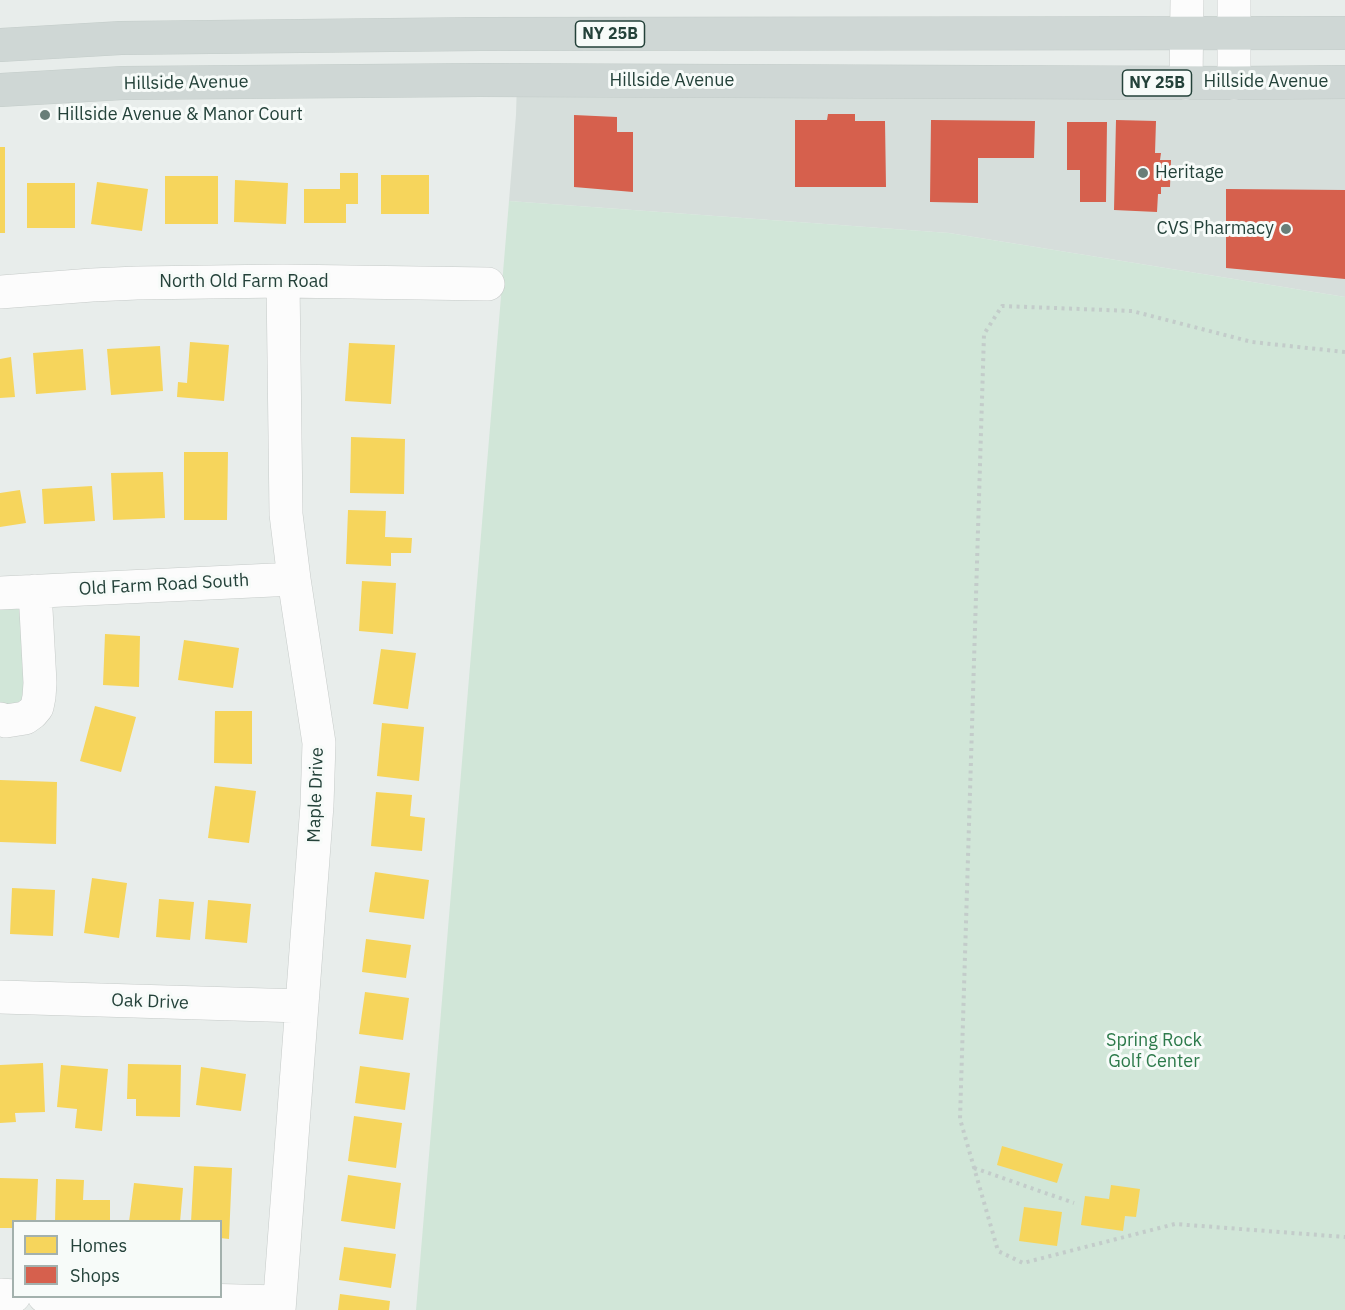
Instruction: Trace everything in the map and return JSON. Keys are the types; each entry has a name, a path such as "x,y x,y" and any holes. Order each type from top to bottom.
{"main road":[{"name":"NY 25B","path":"0,45 121,38 468,34 1345,33"},
{"name":"Hillside Avenue","path":"0,90 123,83 456,80 1345,82"}],"street":[{"path":"1186,83 1187,0"},
{"path":"1234,0 1234,83"},
{"name":"Maple Drive","path":"279,1306 317,805 319,743 286,513 283,282"},
{"name":"North Old Farm Road","path":"0,292 137,283 488,284"},
{"name":"Old Farm Road South","path":"0,593 294,579"},
{"path":"0,719 25,718 32,713 39,697 35,591"},
{"name":"Oak Drive","path":"0,997 301,1006"},
{"path":"91,1298 279,1306"}],"path":[{"path":"1345,352 1252,342 1132,311 1120,310 1002,306 984,334 960,1119 998,1251 1023,1263 1175,1224 1345,1237"},
{"path":"974,1167 1074,1203"}],"shaded area":[{"path":"517,80 1345,82 1345,297 949,233 509,201"}],"green space":[{"name":"Spring Rock Golf Center","path":"509,201 949,233 1345,297 1345,1310 416,1310"},
{"path":"32,595 35,701 0,716 0,596"}],"building: Homes":[{"path":"0,147 5,147 5,233 0,233"},
{"path":"340,173 358,173 358,204 346,204 346,223 304,223 304,189 340,189"},
{"path":"381,175 429,175 429,214 381,214"},
{"path":"165,176 218,176 218,224 165,224"},
{"path":"235,180 288,183 286,224 234,222"},
{"path":"97,182 148,189 142,231 91,224"},
{"path":"27,183 75,183 75,228 27,228"},
{"path":"190,342 229,345 224,401 177,397 178,382 187,383"},
{"path":"349,343 395,345 391,404 345,401"},
{"path":"160,346 163,391 111,395 107,349"},
{"path":"83,349 86,390 36,394 33,353"},
{"path":"11,357 15,397 0,398 0,359"},
{"path":"351,437 405,439 404,494 350,493"},
{"path":"184,452 228,452 227,520 184,520"},
{"path":"163,472 165,518 113,520 111,473"},
{"path":"92,486 95,521 44,524 42,489"},
{"path":"20,490 26,523 0,527 0,493"},
{"path":"348,510 386,511 385,537 412,538 411,553 391,553 391,566 346,564"},
{"path":"362,581 396,583 393,634 359,631"},
{"path":"105,634 140,636 139,687 103,685"},
{"path":"184,640 239,648 233,688 178,680"},
{"path":"381,649 416,653 408,709 373,704"},
{"path":"95,706 136,717 121,772 80,761"},
{"path":"215,711 252,711 252,764 214,763"},
{"path":"382,723 424,727 419,781 377,776"},
{"path":"0,780 57,782 56,844 0,842"},
{"path":"215,786 256,791 249,843 208,838"},
{"path":"376,792 412,795 410,816 425,818 422,851 371,846"},
{"path":"375,872 429,880 424,919 369,912"},
{"path":"92,878 127,883 119,938 84,933"},
{"path":"12,888 55,890 53,936 10,934"},
{"path":"159,899 194,902 190,940 156,937"},
{"path":"208,900 251,904 247,943 205,939"},
{"path":"366,939 411,945 406,978 362,972"},
{"path":"365,992 409,998 403,1040 359,1034"},
{"path":"43,1063 45,1112 15,1113 16,1122 0,1123 0,1065"},
{"path":"128,1064 181,1065 180,1117 136,1116 136,1099 127,1099"},
{"path":"61,1065 108,1069 102,1131 75,1128 77,1109 57,1107"},
{"path":"360,1066 410,1073 405,1110 355,1103"},
{"path":"201,1067 246,1074 241,1111 196,1105"},
{"path":"354,1116 402,1123 396,1168 348,1161"},
{"path":"1002,1146 1063,1164 1057,1183 997,1165"},
{"path":"194,1166 232,1168 229,1239 222,1238 222,1220 191,1220"},
{"path":"348,1175 401,1183 395,1229 341,1221"},
{"path":"0,1178 38,1179 36,1220 12,1220 12,1228 0,1228"},
{"path":"56,1179 84,1180 83,1200 110,1200 110,1220 55,1220"},
{"path":"134,1183 183,1188 180,1220 129,1220"},
{"path":"1111,1185 1140,1189 1136,1217 1125,1216 1123,1231 1081,1225 1085,1196 1109,1199"},
{"path":"1024,1207 1062,1212 1057,1246 1019,1241"},
{"path":"344,1247 396,1254 391,1288 339,1280"},
{"path":"340,1294 390,1301 389,1310 338,1310"}],"building: Shops":[{"path":"828,114 855,114 855,121 885,121 886,187 795,187 795,120 827,120"},
{"path":"574,115 617,117 617,132 633,132 633,192 574,187"},
{"path":"931,120 1035,121 1034,158 978,158 978,203 930,202"},
{"name":"Heritage","path":"1116,120 1156,121 1155,153 1161,153 1160,160 1171,160 1170,187 1161,187 1161,194 1158,194 1157,212 1114,210"},
{"path":"1067,122 1107,122 1106,202 1080,202 1080,170 1067,170"},
{"name":"CVS Pharmacy","path":"1226,189 1345,190 1345,279 1226,268"}],"place":[{"name":"Hillside Avenue & Manor Court","path":"45,115"},
{"name":"Heritage","path":"1143,173"},
{"name":"CVS Pharmacy","path":"1286,229"}]}
